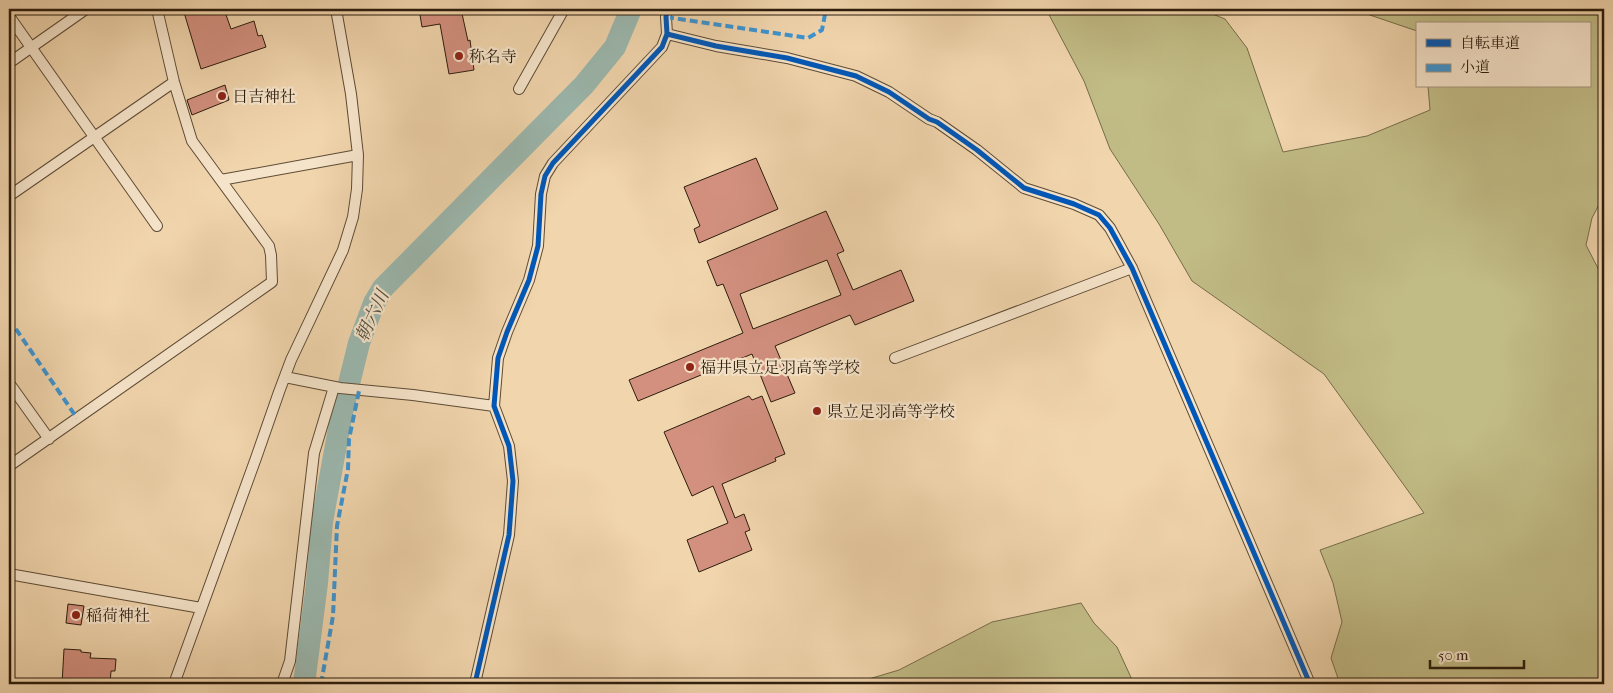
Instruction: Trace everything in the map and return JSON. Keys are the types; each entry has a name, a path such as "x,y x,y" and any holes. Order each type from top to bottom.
{"street":[{"path":"9,63 86,9"},
{"path":"9,466 272,282 269,246 192,141 174,82 157,9"},
{"path":"174,684 285,377 343,250 353,217 357,190 358,155 351,94 336,9"},
{"path":"519,89 564,9"},
{"path":"476,684 509,535 513,481 509,446 494,406 498,358 529,280 538,246 541,194 545,176 553,163 662,47 667,34 667,9"},
{"path":"9,16 157,226"},
{"path":"667,34 716,46 787,58 856,76 889,92 936,122 977,150 1024,188 1074,204 1099,215 1110,228 1132,268 1310,684"},
{"path":"9,196 174,82"},
{"path":"221,180 358,155"},
{"path":"895,358 1132,268"},
{"path":"285,377 337,388 412,395 494,406"},
{"path":"9,383 48,439"},
{"path":"282,684 290,661 314,453 337,388"},
{"path":"9,574 201,608"}],"shaded area":[{"path":"1046,9 1200,9 1225,19 1247,48 1283,152 1367,136 1430,110 1428,88 1590,88 1590,22 1416,22 1416,31 1356,9 1604,9 1604,195 1592,218 1586,245 1604,280 1604,684 1340,684 1331,658 1342,622 1333,583 1320,550 1424,513 1324,374 1192,281 1159,224 1110,149 1084,81"},
{"path":"1081,603 1094,623 1117,647 1134,684 852,684 899,670 992,622"}],"building":[{"path":"183,9 224,9 231,29 254,21 258,36 262,35 266,47 201,69"},
{"path":"419,9 461,9 468,41 470,40 474,70 449,74 440,24 422,27"},
{"path":"225,85 229,100 192,115 187,100"},
{"path":"756,158 778,209 699,243 694,229 700,226 684,187"},
{"path":"826,211 844,251 837,254 853,290 901,270 914,301 855,325 850,315 775,346 795,393 771,402 752,354 638,401 629,380 743,333 723,284 717,286 707,261","holes":["827,260 841,295 753,329 740,294"]},
{"path":"749,396 752,400 762,396 785,454 775,458 776,461 722,484 735,518 744,514 750,530 745,532 752,550 699,572 687,540 728,523 713,486 692,496 664,432"},
{"path":"68,604 84,606 81,625 66,623"},
{"path":"64,649 81,650 81,652 91,653 90,658 116,659 115,671 111,671 110,684 62,684"}],"waterway":[{"name":"朝六川","path":"304,684 317,583 322,522 342,412 359,343 374,303 383,288 584,85 615,47 631,9"}],"marked path":[{"path":"666,17 808,38 822,30 826,9"},
{"path":"9,319 77,418"},
{"path":"321,684 333,616 337,526 348,469 349,439 359,391"}],"cycle path":[{"path":"476,684 509,535 513,481 509,446 494,406 498,358 529,280 538,246 541,194 545,176 553,163 662,47 667,34 667,9"},
{"path":"667,34 716,46 787,58 856,76 889,92 929,119 937,122 977,150 1024,188 1074,204 1099,215 1110,228 1132,268 1310,684"}],"place":[{"name":"称名寺","path":"459,56"},
{"name":"日吉神社","path":"222,96"},
{"name":"福井県立足羽高等学校","path":"690,367"},
{"name":"県立足羽高等学校","path":"817,411"},
{"name":"稲荷神社","path":"76,615"}]}
